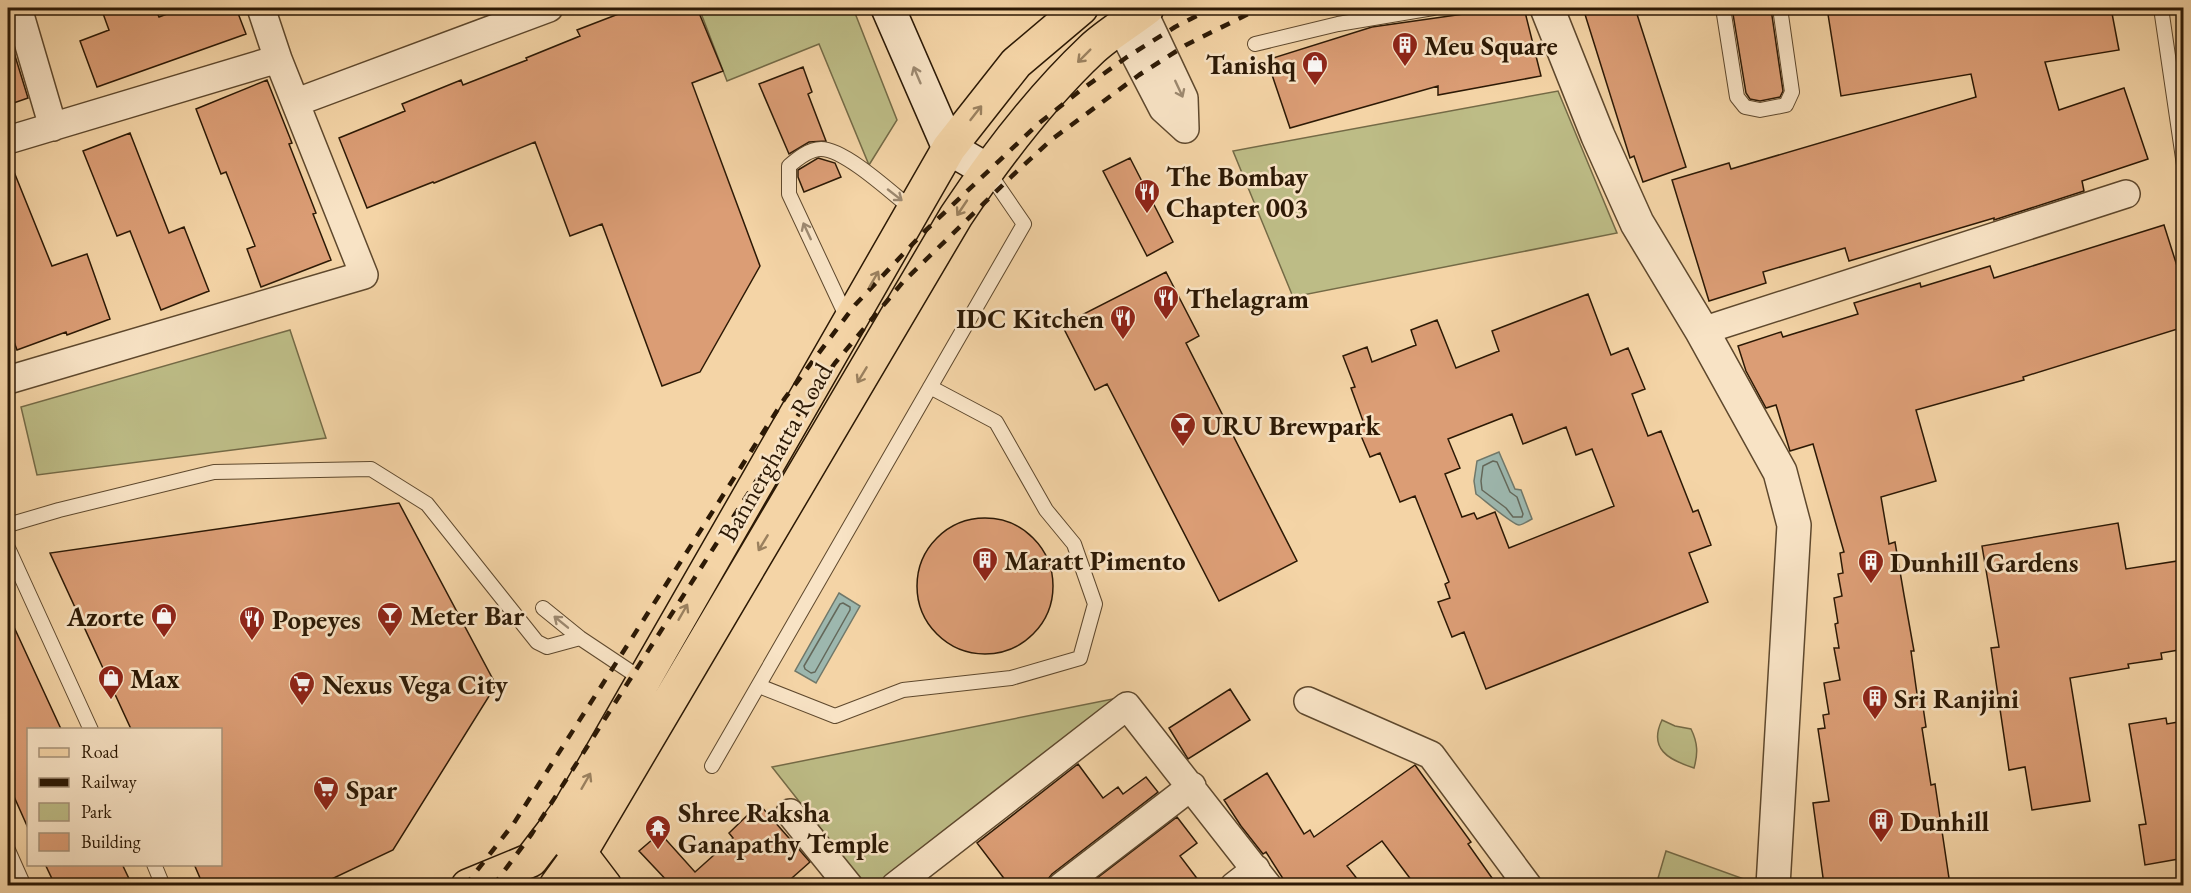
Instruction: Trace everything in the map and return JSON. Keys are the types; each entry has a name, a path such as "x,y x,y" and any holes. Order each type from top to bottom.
{"main road":[{"name":"Bannerghatta Road","path":"531,860 572,805 949,148 1016,63 1081,8"},
{"name":"Bannerghatta Road","path":"555,885 580,853 950,226 987,170 1045,96 1094,47 1137,15"},
{"path":"554,830 580,853 605,885"},
{"path":"468,885 531,860 555,885"}],"street":[{"path":"18,8 53,127"},
{"path":"8,380 364,275 278,59 261,8"},
{"path":"888,8 949,148 987,170"},
{"path":"1547,8 1598,136 1637,223 1702,331 1780,472 1794,525 1773,885"},
{"path":"297,102 541,9"},
{"path":"8,140 278,59"},
{"path":"1702,331 2126,194"},
{"path":"1308,701 1431,755 1528,885"},
{"path":"896,885 1127,706 1262,877 1234,885"},
{"path":"1062,885 1192,786"},
{"path":"790,813 849,885"}],"lane":[{"path":"1255,44 1338,24 1434,8"},
{"path":"1723,8 1737,97 1745,107 1760,110 1786,105 1792,92 1780,8"},
{"path":"2161,8 2184,165"},
{"path":"849,322 789,194 789,166 801,156 821,149 845,156 913,210"},
{"path":"712,766 1024,224 987,170"},
{"path":"759,686 835,716 903,690 1011,678 1080,658 1095,604 1074,544 1046,510 996,422 930,387"},
{"path":"8,525 58,510 214,472 371,469 427,504 537,642 548,647 580,638"},
{"path":"8,548 91,728"},
{"path":"543,608 580,638 644,680"},
{"path":"8,850 24,885"},
{"path":"155,866 163,885"}],"green space":[{"path":"699,8 853,8 897,120 869,165 819,44 727,81"},
{"path":"1558,91 1617,233 1293,297 1233,151"},
{"path":"290,330 326,438 37,475 21,407"},
{"path":"1128,696 878,885 865,885 772,767"},
{"path":"1662,720 1675,726 1691,729 1697,748 1694,768 1669,757 1659,746 1658,730"},
{"path":"1666,851 1755,883 1755,885 1656,885"}],"water":[{"path":"1499,452 1515,489 1521,490 1532,519 1520,525 1511,521 1476,494 1474,481 1477,461"},
{"path":"839,593 860,606 816,683 795,671"}],"building":[{"path":"101,8 155,8 159,17 183,8 236,8 246,34 97,87 80,41 109,30"},
{"path":"634,8 697,8 723,71 692,83 760,266 700,372 662,386 602,224 570,236 535,142 367,208 339,138 405,111 402,104 461,80 463,85 527,60 526,58 580,36 577,30"},
{"name":"Meu Square","path":"1506,8 1524,8 1541,76 1438,95 1438,86 1290,128 1267,60 1372,27"},
{"path":"1583,8 1635,8 1686,167 1643,182 1634,156 1630,158"},
{"path":"1827,8 2111,8 2119,50 2045,62 2059,110 2124,88 2148,159 2082,181 2084,191 1994,220 1994,218 1849,261 1845,248 1763,272 1766,283 1709,301 1672,180 1729,163 1731,169 1976,97 1971,74 1841,96"},
{"path":"1771,9 1783,91 1780,97 1760,101 1750,99 1746,93 1733,14"},
{"path":"8,33 28,98 8,105"},
{"path":"803,67 812,92 808,94 826,141 809,142 789,154 759,84"},
{"path":"267,80 292,143 289,144 316,213 313,214 331,260 261,287 247,249 255,246 226,172 221,174 196,109"},
{"path":"130,133 169,233 184,227 209,291 161,310 130,231 117,236 83,151"},
{"path":"8,157 52,266 87,254 110,319 17,350 8,325"},
{"path":"818,158 835,163 841,177 804,192 798,177 798,170"},
{"path":"1130,158 1173,242 1147,256 1103,171"},
{"path":"2164,225 2184,288 2184,327 2023,377 2024,380 1916,410 1936,481 1881,497 1889,544 1895,542 1914,651 1911,651 1918,701 1922,700 1926,727 1922,728 1931,785 1935,784 1950,885 1824,885 1813,803 1829,801 1818,729 1825,728 1823,715 1829,714 1824,683 1840,680 1834,648 1839,648 1834,598 1842,596 1838,574 1843,573 1840,553 1844,552 1813,444 1790,451 1776,405 1766,408 1746,371 1738,346 1781,332 1783,337 1858,314 1854,303 1920,283 1921,287 1990,266 1994,278"},
{"path":"1166,272 1199,336 1186,343 1297,561 1219,601 1107,384 1095,390 1062,325"},
{"path":"1588,294 1611,355 1628,348 1645,389 1632,394 1648,436 1661,431 1693,512 1698,510 1711,545 1689,553 1708,602 1486,689 1464,632 1452,637 1438,602 1450,598 1445,584 1449,582 1415,496 1400,502 1380,453 1370,457 1356,424 1363,421 1351,388 1355,387 1343,356 1367,347 1372,362 1416,345 1411,330 1437,320 1456,368 1499,351 1492,331","holes":["1512,414 1523,444 1566,427 1576,455 1592,449 1614,506 1509,548 1495,512 1477,519 1474,513 1462,517 1445,474 1460,468 1448,439"]},
{"name":"Nexus Vega City","path":"399,503 496,685 393,850 319,885 203,885 195,866 222,866 222,728 131,728 50,553"},
{"name":"Maratt Pimento","path":"985,518 1011,523 1033,538 1048,560 1053,586 1048,612 1033,634 1011,649 985,654 959,649 937,634 922,612 917,586 922,560 937,538 959,523"},
{"path":"2118,523 2126,569 2184,560 2184,649 2161,653 2162,659 2128,664 2129,668 2070,678 2090,801 2032,810 2025,767 2009,770 1991,648 1999,647 1982,546"},
{"path":"8,614 61,728 27,728 27,826 8,783"},
{"path":"1230,689 1250,720 1188,759 1169,728"},
{"path":"2166,718 2167,724 2184,721 2184,858 2145,865 2139,825 2146,824 2129,724"},
{"path":"1078,764 1103,798 1118,787 1123,794 1146,777 1158,792 1052,874 1047,885 1009,885 977,843"},
{"path":"1415,765 1471,842 1468,844 1497,885 1415,885 1382,841 1347,866 1362,885 1287,885 1266,852 1263,854 1224,800 1267,773 1304,834 1310,830 1314,837"},
{"path":"759,804 810,862 784,885 671,885 639,851 660,833 695,872 733,838 729,833"},
{"path":"1177,817 1197,843 1180,856 1202,885 1088,885"},
{"path":"46,866 123,866 132,885 55,885"}],"railway":[{"path":"465,886 514,823 785,398 855,305 924,232 1038,124 1127,57 1175,27 1212,8"},
{"path":"493,886 531,835 802,409 835,363 903,282 1051,140 1139,75 1186,45 1260,8"}],"place":[{"name":"Meu Square","path":"1405,68"},
{"name":"Tanishq","path":"1315,87"},
{"name":"The Bombay Chapter 003","path":"1147,215"},
{"name":"Thelagram","path":"1166,321"},
{"name":"IDC Kitchen","path":"1123,341"},
{"name":"URU Brewpark","path":"1183,448"},
{"name":"Maratt Pimento","path":"985,583"},
{"name":"Dunhill Gardens","path":"1871,585"},
{"name":"Meter Bar","path":"390,638"},
{"name":"Azorte","path":"164,639"},
{"name":"Popeyes","path":"252,642"},
{"name":"Max","path":"111,701"},
{"name":"Nexus Vega City","path":"302,707"},
{"name":"Sri Ranjini","path":"1875,721"},
{"name":"Spar","path":"326,812"},
{"name":"Dunhill","path":"1881,844"},
{"name":"Shree Raksha Ganapathy Temple","path":"658,851"}]}
